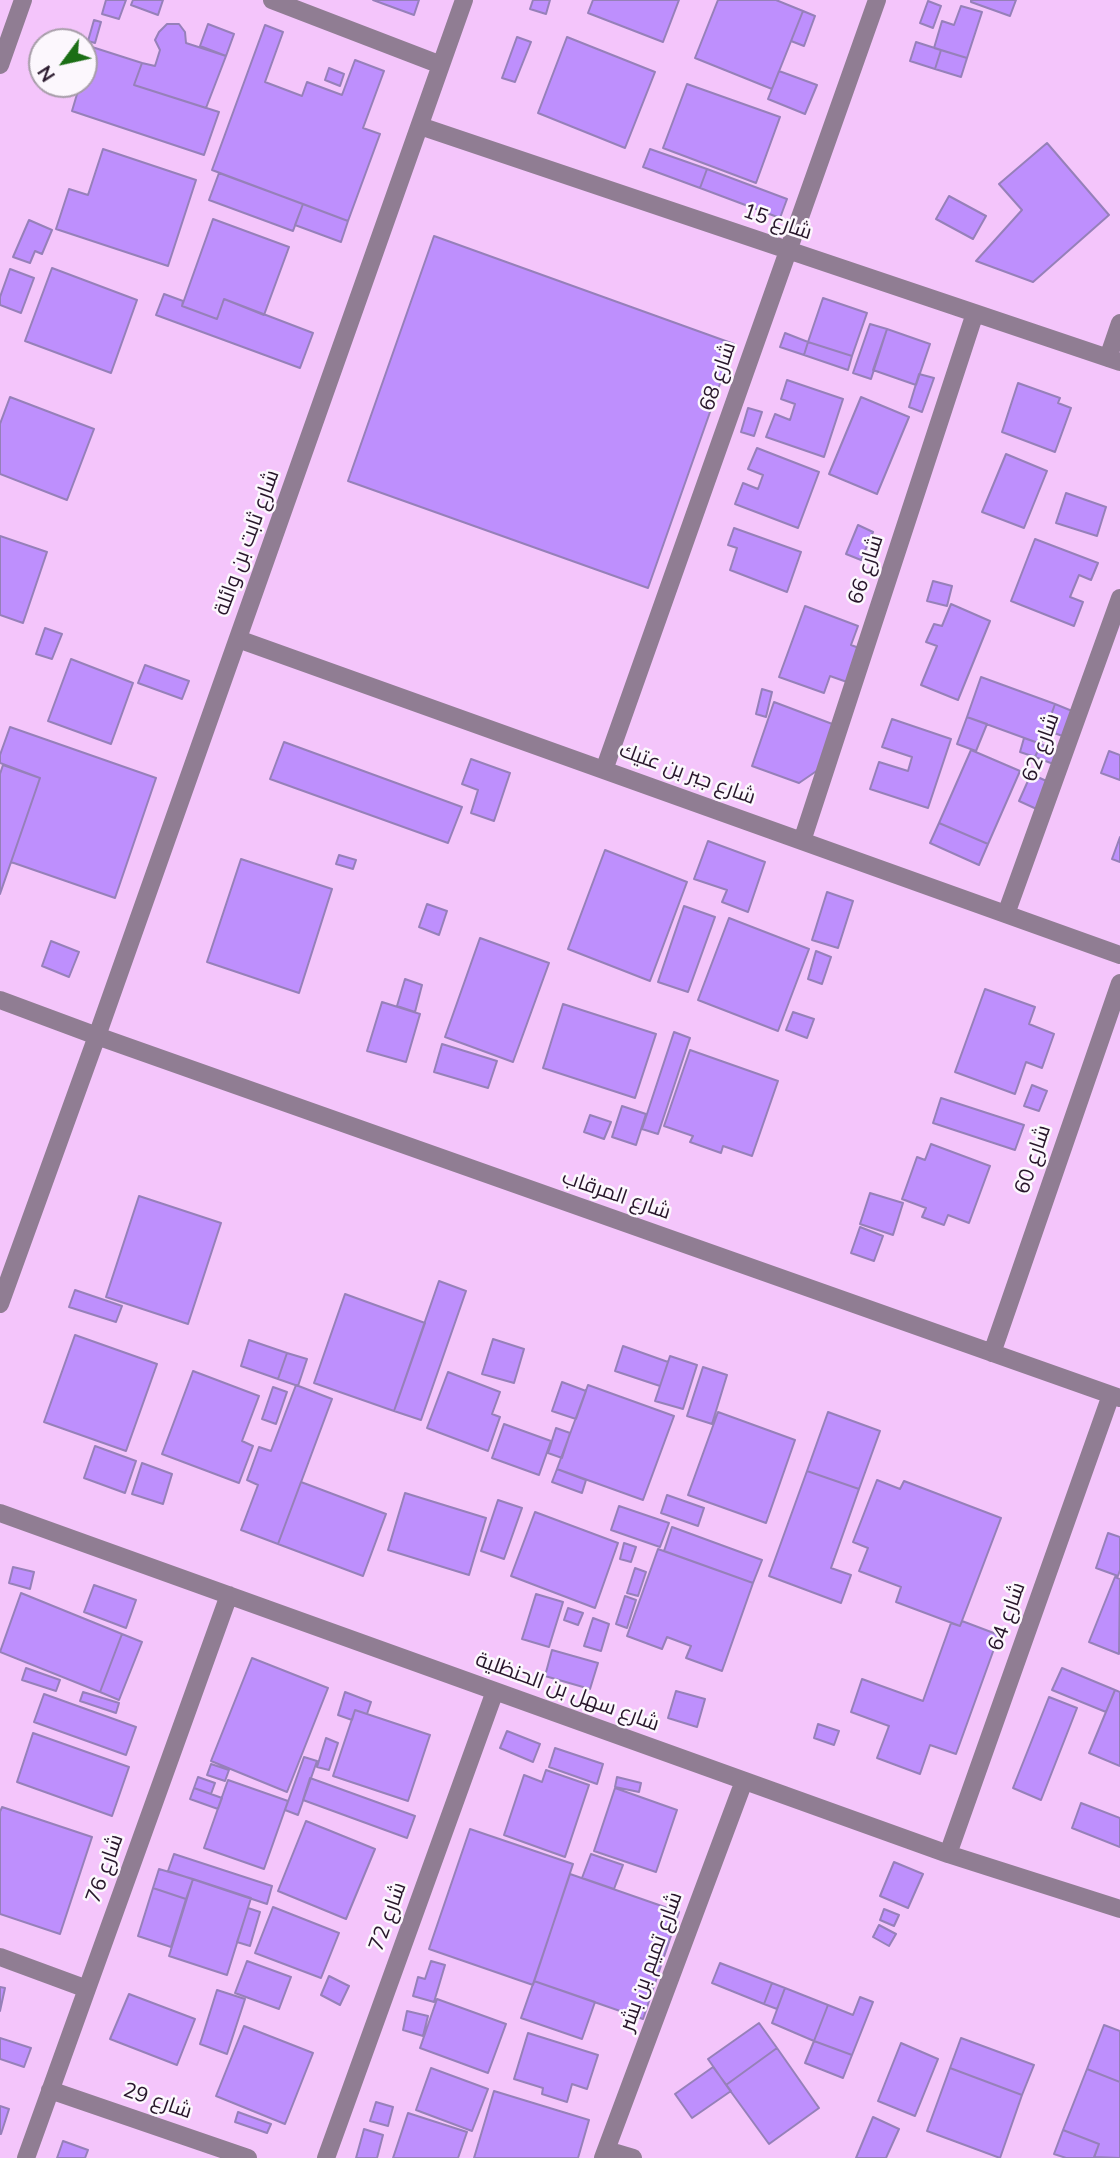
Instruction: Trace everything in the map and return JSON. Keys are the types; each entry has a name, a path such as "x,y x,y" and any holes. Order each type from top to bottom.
{"street":[{"path":"0,65 23,0"},
{"path":"272,0 441,65"},
{"name":"شارع ثابت بن وائلة","path":"0,1304 464,0"},
{"name":"شارع 68","path":"604,770 877,0"},
{"name":"شارع 15","path":"420,127 1114,360"},
{"name":"شارع 66","path":"802,841 975,313"},
{"path":"1114,360 1120,323"},
{"name":"شارع 62","path":"1006,914 1120,598"},
{"name":"شارع جبر بن عتيك","path":"238,639 1120,955"},
{"name":"شارع 60","path":"992,1353 1120,983"},
{"name":"شارع المرقاب","path":"0,1000 1116,1396"},
{"name":"شارع 64","path":"948,1854 1116,1396"},
{"name":"شارع سهل بن الحنظلية","path":"0,1513 948,1854 1120,1909"},
{"name":"شارع 76","path":"26,2158 229,1595"},
{"name":"شارع 72","path":"326,2158 495,1691"},
{"name":"شارع تميم بن بشر","path":"605,2154 744,1781"},
{"path":"0,1957 87,1989"},
{"name":"شارع 29","path":"51,2090 248,2158"},
{"path":"605,2154 633,2158"}],"building":[{"path":"106,0 126,0 119,19 102,14"},
{"path":"133,0 163,0 158,15 131,5"},
{"path":"373,0 419,0 414,15"},
{"path":"533,0 550,0 546,14 530,9"},
{"path":"593,0 679,0 663,42 588,13"},
{"path":"718,0 776,0 803,11 772,89 695,58"},
{"path":"971,0 1016,0 1010,16"},
{"path":"928,1 941,6 933,28 920,23"},
{"path":"961,6 982,12 967,58 934,48 942,21 954,25"},
{"path":"803,11 815,16 804,46 791,41"},
{"path":"94,20 101,22 98,32 98,28 92,28"},
{"path":"167,24 179,24 185,32 186,43 226,56 206,108 134,85 142,63 155,66 160,50 155,40"},
{"path":"208,24 234,34 226,56 200,46"},
{"path":"265,25 283,32 265,82 302,96 307,82 342,95 355,60 384,71 363,128 380,134 348,221 212,170"},
{"path":"517,37 531,42 515,82 502,78"},
{"path":"567,37 655,72 625,148 538,113"},
{"path":"916,42 941,50 935,69 910,61"},
{"path":"98,49 142,63 134,85 219,112 204,155 72,111 76,98 98,98"},
{"path":"941,50 967,58 961,77 935,69"},
{"path":"329,68 344,74 340,86 325,80"},
{"path":"779,71 817,85 805,114 768,99"},
{"path":"687,84 780,117 756,183 663,148"},
{"path":"1047,143 1109,215 1033,282 976,261 1022,210 999,184"},
{"path":"103,149 196,180 168,266 56,229 69,189 88,195"},
{"path":"650,149 707,169 700,188 643,167"},
{"path":"707,169 787,199 780,218 700,188"},
{"path":"219,173 303,204 293,231 209,200"},
{"path":"949,196 986,216 973,239 936,219"},
{"path":"303,204 348,221 341,242 295,225"},
{"path":"213,219 289,247 264,315 224,299 217,319 182,306"},
{"path":"29,220 52,230 42,254 35,251 30,263 13,257"},
{"path":"434,236 734,344 648,588 348,481"},
{"path":"52,268 137,300 111,373 25,341"},
{"path":"10,269 34,278 21,313 0,305 0,297"},
{"path":"164,294 183,301 182,306 217,319 224,299 313,333 300,368 156,315"},
{"path":"823,298 867,313 852,356 808,342"},
{"path":"870,324 887,329 871,379 853,373"},
{"path":"887,329 930,344 916,385 873,370"},
{"path":"785,333 808,342 804,355 780,347"},
{"path":"808,342 852,356 848,370 804,355"},
{"path":"919,374 934,378 922,412 909,407"},
{"path":"787,380 843,399 824,457 766,437 775,414 790,420 795,404 781,399"},
{"path":"1018,383 1060,398 1058,403 1071,408 1055,452 1002,432"},
{"path":"10,397 94,429 67,500 0,474 0,424"},
{"path":"861,397 909,417 877,494 829,474"},
{"path":"748,408 762,412 754,436 741,432"},
{"path":"757,448 819,472 798,528 735,504 743,483 758,489 763,475 748,469"},
{"path":"1006,454 1047,471 1024,528 982,512"},
{"path":"1066,493 1106,507 1097,536 1056,523"},
{"path":"858,525 873,532 861,560 846,554"},
{"path":"734,528 801,552 787,592 730,570 737,548 728,545"},
{"path":"0,536 47,552 23,623 0,615"},
{"path":"1035,539 1098,563 1091,580 1079,575 1070,597 1083,602 1074,626 1011,601"},
{"path":"933,581 952,586 947,606 927,601"},
{"path":"951,604 990,621 958,700 921,685 937,646 926,642 934,624 942,626"},
{"path":"805,606 858,626 851,645 859,648 847,682 830,676 824,693 779,677"},
{"path":"45,628 62,634 52,659 36,654"},
{"path":"71,659 133,683 111,744 48,721"},
{"path":"145,665 189,681 182,699 138,683"},
{"path":"981,677 1055,704 1041,744 967,717"},
{"path":"762,689 772,692 766,717 756,714"},
{"path":"774,702 835,725 818,770 799,783 752,766"},
{"path":"1055,704 1077,713 1068,738 1046,730"},
{"path":"967,717 987,724 976,751 957,744"},
{"path":"892,719 951,739 928,808 870,789 879,762 908,771 912,757 882,747"},
{"path":"10,727 156,778 115,898 11,862 40,778 0,763 0,755"},
{"path":"1024,738 1041,744 1035,757 1020,752"},
{"path":"284,742 462,807 448,843 270,779"},
{"path":"1041,744 1061,752 1056,765 1035,757"},
{"path":"971,750 1020,771 988,844 939,823"},
{"path":"1109,751 1120,755 1120,780 1101,773"},
{"path":"471,759 510,773 494,821 471,813 478,790 462,784"},
{"path":"3,765 40,778 0,894 0,774"},
{"path":"1031,774 1053,784 1041,811 1019,801"},
{"path":"939,823 988,844 979,865 930,843"},
{"path":"1120,837 1120,862 1112,859"},
{"path":"708,841 765,862 748,912 722,902 727,890 694,879"},
{"path":"605,850 687,882 650,981 568,949"},
{"path":"339,855 356,860 353,869 336,864"},
{"path":"241,859 332,889 299,993 207,962"},
{"path":"827,892 853,901 838,948 812,940"},
{"path":"427,904 447,911 439,935 419,927"},
{"path":"684,906 715,917 688,992 658,982"},
{"path":"729,918 809,949 778,1031 698,1000"},
{"path":"480,938 549,963 513,1062 445,1037"},
{"path":"51,941 79,952 69,977 42,966"},
{"path":"816,951 831,957 822,984 808,979"},
{"path":"405,979 422,985 415,1012 397,1006"},
{"path":"985,989 1035,1007 1029,1024 1054,1034 1042,1068 1026,1062 1015,1094 955,1072"},
{"path":"382,1002 420,1014 406,1062 367,1051"},
{"path":"563,1004 656,1034 635,1098 543,1068"},
{"path":"793,1012 814,1019 807,1038 786,1030"},
{"path":"674,1032 690,1038 658,1134 642,1129"},
{"path":"442,1044 497,1061 488,1088 434,1072"},
{"path":"690,1050 778,1081 752,1156 723,1146 721,1153 690,1142 693,1136 664,1126"},
{"path":"1032,1085 1047,1091 1039,1111 1024,1106"},
{"path":"941,1098 1024,1125 1015,1150 933,1123"},
{"path":"622,1106 646,1114 636,1145 612,1137"},
{"path":"590,1115 611,1122 604,1139 584,1132"},
{"path":"931,1144 990,1166 969,1223 948,1215 944,1225 922,1217 926,1208 902,1199 917,1157 925,1160"},
{"path":"870,1193 903,1203 893,1235 860,1224"},
{"path":"139,1196 221,1223 188,1324 106,1297"},
{"path":"860,1227 883,1236 874,1261 851,1253"},
{"path":"439,1281 466,1291 421,1420 394,1411"},
{"path":"75,1290 122,1306 116,1322 69,1307"},
{"path":"345,1294 425,1323 394,1411 314,1383"},
{"path":"75,1335 157,1364 126,1451 44,1422"},
{"path":"493,1339 524,1349 514,1383 482,1374"},
{"path":"249,1340 287,1353 278,1379 241,1366"},
{"path":"623,1346 668,1362 660,1386 615,1371"},
{"path":"287,1353 307,1359 298,1386 278,1379"},
{"path":"670,1356 697,1365 683,1409 655,1401"},
{"path":"703,1367 727,1375 712,1424 687,1416"},
{"path":"193,1371 259,1396 242,1441 253,1446 239,1483 162,1454"},
{"path":"448,1372 500,1392 492,1414 500,1417 488,1451 427,1428"},
{"path":"562,1382 586,1391 576,1419 552,1411"},
{"path":"296,1385 332,1399 278,1544 241,1530 258,1485 247,1480 259,1447 271,1451"},
{"path":"588,1385 674,1416 643,1500 557,1469"},
{"path":"273,1387 287,1392 276,1424 262,1419"},
{"path":"718,1412 795,1440 766,1523 688,1495"},
{"path":"828,1412 880,1431 859,1489 807,1471"},
{"path":"504,1424 551,1441 539,1475 492,1458"},
{"path":"556,1428 570,1433 562,1458 548,1453"},
{"path":"95,1446 136,1461 125,1493 84,1478"},
{"path":"142,1463 172,1474 163,1504 132,1494"},
{"path":"557,1469 586,1480 582,1493 552,1482"},
{"path":"807,1471 859,1489 831,1568 851,1575 841,1603 769,1576"},
{"path":"877,1480 900,1489 904,1481 1001,1518 960,1626 896,1602 901,1587 859,1571 868,1548 853,1542"},
{"path":"301,1482 386,1514 363,1576 278,1544"},
{"path":"405,1493 486,1518 469,1575 388,1550"},
{"path":"667,1495 704,1508 698,1526 661,1513"},
{"path":"498,1500 522,1508 504,1559 481,1551"},
{"path":"619,1506 669,1523 660,1547 611,1530"},
{"path":"535,1512 618,1543 595,1608 511,1576"},
{"path":"672,1527 762,1560 753,1583 664,1551"},
{"path":"1108,1533 1120,1537 1118,1576 1096,1568"},
{"path":"624,1543 636,1547 631,1562 620,1559"},
{"path":"658,1549 753,1583 722,1671 686,1658 691,1646 667,1637 662,1649 627,1636"},
{"path":"13,1567 34,1572 30,1589 9,1583"},
{"path":"635,1568 646,1572 638,1596 627,1593"},
{"path":"1115,1577 1120,1579 1119,1654 1089,1642"},
{"path":"94,1585 136,1600 126,1628 84,1612"},
{"path":"21,1593 122,1634 100,1692 0,1652"},
{"path":"536,1594 563,1602 549,1647 522,1639"},
{"path":"625,1596 636,1600 627,1628 616,1624"},
{"path":"568,1608 583,1613 578,1625 564,1620"},
{"path":"593,1618 609,1624 601,1651 584,1646"},
{"path":"962,1621 999,1635 956,1754 930,1745 920,1774 877,1758 889,1726 851,1712 862,1679 923,1701 951,1623 960,1626"},
{"path":"122,1634 142,1642 119,1700 100,1692"},
{"path":"552,1650 598,1663 590,1689 545,1676"},
{"path":"252,1658 328,1688 287,1792 211,1761"},
{"path":"26,1668 60,1680 56,1691 22,1680"},
{"path":"1062,1668 1115,1690 1106,1712 1052,1690"},
{"path":"1115,1690 1120,1692 1120,1766 1089,1753"},
{"path":"676,1691 705,1699 697,1727 668,1718"},
{"path":"83,1692 119,1703 116,1713 80,1701"},
{"path":"345,1692 371,1702 367,1714 355,1710 352,1720 338,1715"},
{"path":"44,1694 136,1727 126,1755 34,1722"},
{"path":"1049,1697 1077,1708 1041,1800 1013,1788"},
{"path":"355,1710 430,1735 408,1801 333,1776"},
{"path":"818,1724 839,1731 834,1745 814,1738"},
{"path":"507,1731 540,1744 533,1762 500,1748"},
{"path":"33,1733 129,1767 112,1816 17,1782"},
{"path":"326,1738 338,1743 329,1770 317,1767"},
{"path":"555,1748 603,1764 597,1784 549,1767"},
{"path":"304,1757 317,1761 298,1815 285,1810"},
{"path":"211,1764 229,1770 225,1781 207,1775"},
{"path":"546,1770 589,1785 565,1857 504,1835 524,1775 542,1782"},
{"path":"198,1777 215,1783 211,1794 194,1788"},
{"path":"617,1777 641,1783 639,1792 615,1787"},
{"path":"310,1778 415,1816 407,1838 303,1800"},
{"path":"228,1780 288,1801 264,1869 204,1848"},
{"path":"194,1788 222,1798 218,1809 190,1799"},
{"path":"615,1788 677,1810 656,1872 594,1851"},
{"path":"1081,1803 1120,1818 1120,1847 1072,1828"},
{"path":"2,1807 92,1837 60,1934 0,1914"},
{"path":"306,1821 375,1849 346,1919 278,1891"},
{"path":"470,1829 573,1864 533,1985 429,1949"},
{"path":"174,1854 272,1886 267,1904 168,1871"},
{"path":"591,1854 623,1865 614,1889 582,1878"},
{"path":"894,1862 923,1874 908,1908 880,1896"},
{"path":"159,1869 193,1879 186,1899 153,1888"},
{"path":"570,1874 679,1912 643,2019 534,1981"},
{"path":"193,1879 251,1898 227,1975 169,1956"},
{"path":"153,1888 186,1899 171,1947 138,1936"},
{"path":"273,1907 339,1933 321,1978 255,1953"},
{"path":"248,1908 260,1912 250,1946 237,1942"},
{"path":"884,1909 899,1915 894,1926 880,1920"},
{"path":"879,1925 896,1934 889,1946 873,1937"},
{"path":"247,1961 291,1977 279,2009 235,1993"},
{"path":"431,1961 445,1965 434,2002 413,1996 418,1977 425,1979"},
{"path":"720,1963 772,1983 764,2004 712,1983"},
{"path":"329,1976 349,1986 340,2005 321,1995"},
{"path":"534,1981 595,2002 582,2039 521,2018"},
{"path":"772,1983 785,1988 777,2009 764,2004"},
{"path":"0,1987 5,1988 0,2011"},
{"path":"785,1988 828,2005 814,2041 772,2023"},
{"path":"217,1990 245,1999 227,2054 200,2044"},
{"path":"129,1994 195,2019 177,2065 110,2039"},
{"path":"860,1997 873,2002 852,2055 814,2041 828,2005 853,2015"},
{"path":"437,1999 506,2024 488,2073 420,2048"},
{"path":"407,2011 428,2016 423,2036 403,2030"},
{"path":"759,2023 777,2048 726,2085 708,2059"},
{"path":"1104,2025 1120,2031 1120,2082 1087,2069"},
{"path":"244,2026 313,2053 285,2124 216,2096"},
{"path":"528,2033 598,2055 587,2089 572,2084 567,2102 542,2094 543,2088 514,2079"},
{"path":"0,2038 31,2048 24,2067 0,2059"},
{"path":"961,2038 1034,2065 1022,2095 950,2068"},
{"path":"814,2041 852,2055 843,2078 805,2063"},
{"path":"901,2043 938,2059 915,2116 878,2101"},
{"path":"777,2048 819,2108 769,2144 726,2085"},
{"path":"713,2067 731,2091 692,2118 675,2094"},
{"path":"431,2068 488,2089 472,2131 416,2110"},
{"path":"950,2068 1022,2095 1000,2158 927,2131"},
{"path":"1087,2069 1120,2082 1120,2158 1094,2157 1099,2144 1063,2130"},
{"path":"494,2091 589,2120 578,2158 474,2158"},
{"path":"376,2102 393,2107 388,2126 370,2121"},
{"path":"0,2106 9,2109 1,2134 0,2134"},
{"path":"238,2112 271,2124 267,2133 235,2122"},
{"path":"408,2113 467,2132 458,2158 393,2158"},
{"path":"873,2117 899,2129 886,2158 856,2158"},
{"path":"364,2129 383,2135 377,2158 356,2158"},
{"path":"1063,2130 1099,2144 1094,2158 1066,2158 1054,2154"},
{"path":"63,2141 88,2150 85,2158 57,2158"}]}
